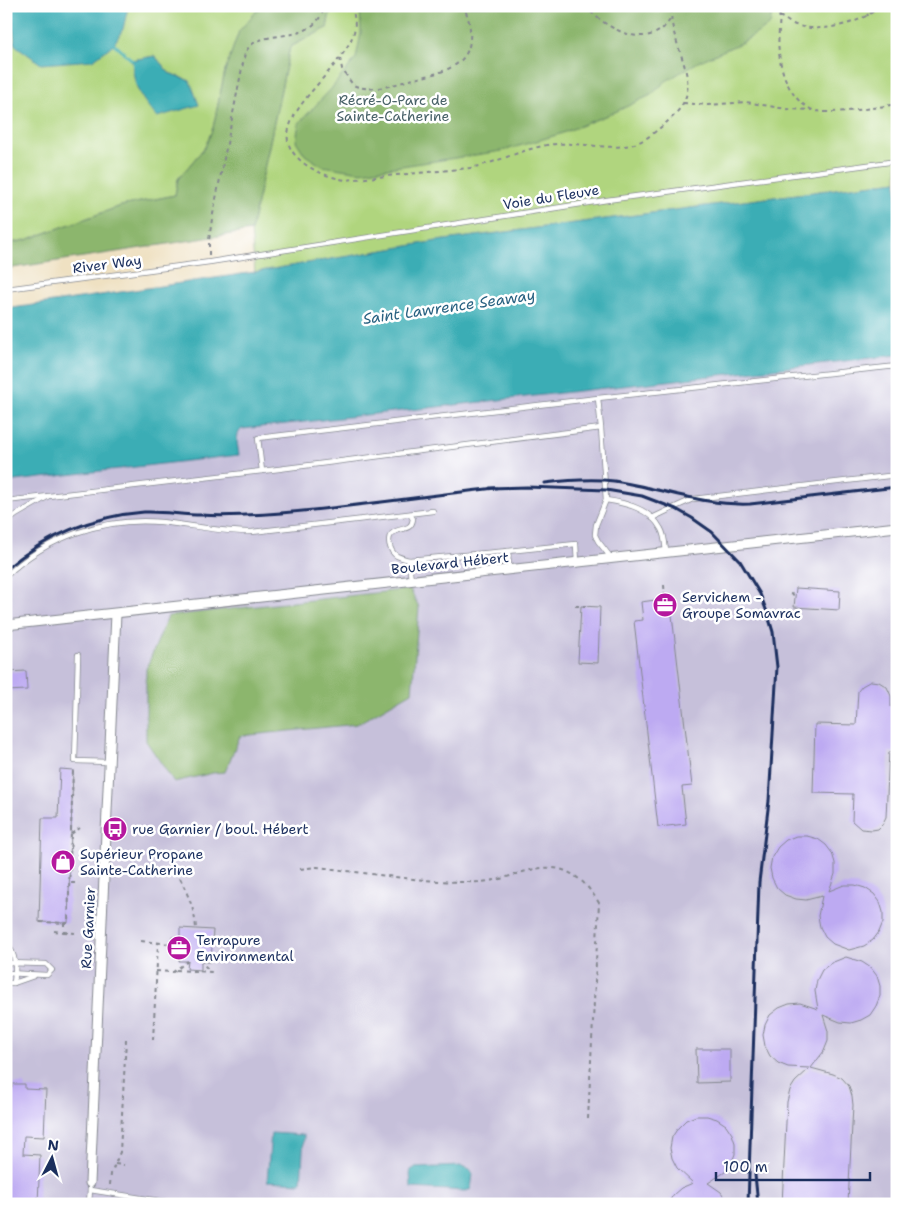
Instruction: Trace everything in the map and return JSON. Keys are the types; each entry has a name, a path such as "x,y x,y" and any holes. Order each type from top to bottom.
{"street":[{"name":"Boulevard Hébert","path":"6,626 897,527"},
{"name":"Rue Garnier","path":"90,1187 116,614"}],"lane":[{"name":"Voie du Fleuve","path":"210,262 607,200 897,162"},
{"name":"River Way","path":"6,289 210,262"},
{"path":"262,471 258,438 598,398 897,366"},
{"path":"598,398 606,500 596,525 595,534 612,559"},
{"path":"6,501 601,428"},
{"path":"652,518 693,500 897,475"},
{"path":"6,523 29,507 52,495"},
{"path":"606,500 627,504 639,509 652,518 661,528 666,553"},
{"path":"6,576 19,563 63,538 88,529 108,525 161,522 223,532 252,532 433,511"},
{"path":"410,514 413,519 412,525 394,532 390,536 389,542 390,548 397,556 409,560 576,544 577,563"},
{"path":"508,551 509,571"},
{"path":"409,560 411,582"},
{"path":"78,655 74,761 110,762"},
{"path":"6,943 14,954 16,964 14,983"},
{"path":"6,963 46,964 52,970 47,975 6,973"},
{"path":"6,983 14,983 38,975"},
{"path":"89,1204 90,1187 179,1204"}],"path":[{"path":"210,262 209,240 212,218 245,53 248,46 260,40 308,30 317,23 325,6"},
{"path":"352,6 355,21 351,40 298,110 289,127 288,140 296,156 304,164 333,178 345,180 470,168 481,166 534,147 560,143 630,146 639,142 652,135 674,116 687,93 687,85 672,17 672,6"},
{"path":"339,57 342,69 353,86 368,89 405,82 448,69 462,60 470,44 469,22 463,6"},
{"path":"585,6 619,31 637,37 653,34 662,29 672,17"},
{"path":"779,6 779,53 787,83 800,100 813,110"},
{"path":"865,6 868,16"},
{"path":"779,16 793,24 815,28 854,22 868,16 879,6"},
{"path":"683,103 708,105 746,102 786,109 820,111 858,110 897,104"},
{"path":"664,585 665,598"},
{"path":"790,594 795,595"},
{"path":"575,606 586,606"},
{"path":"40,922 68,923 73,770"},
{"path":"71,834 80,828"},
{"path":"300,869 317,867 437,881 471,883 499,879 544,867 560,869 575,875 599,903 588,1119"},
{"path":"180,878 196,916 196,929"},
{"path":"70,883 78,884"},
{"path":"64,923 64,932"},
{"path":"54,931 75,933"},
{"path":"142,941 171,944"},
{"path":"153,1040 158,943"},
{"path":"156,971 173,972 188,961"},
{"path":"176,970 212,972 201,962"},
{"path":"110,1192 111,1174 120,1152 126,1039"},
{"path":"123,1085 129,1085"},
{"path":"122,1111 128,1112"},
{"path":"120,1140 126,1140"},
{"path":"115,1164 124,1165"}],"shaded area":[{"path":"897,355 897,1204 6,1204 6,482 238,455 237,436 242,429"}],"green space":[{"path":"6,6 14,6 12,12 93,60 117,38 128,6 261,6 239,32 225,71 213,128 205,147 178,179 175,195 121,206 26,240 6,244","holes":["155,56 169,73 190,81 132,60"]},
{"path":"261,6 331,6 327,28 290,47 251,231 6,269 6,244 26,240 121,206 175,195 178,179 205,147 213,128 225,71 239,31"},
{"name":"Récré-O-Parc de Sainte-Catherine","path":"331,6 897,6 897,181 437,241 255,272 251,231 290,47 327,28"},
{"path":"360,6 773,6 770,25 743,42 700,61 666,81 651,95 615,112 560,134 502,151 361,172 322,166 305,155 296,141 299,123 331,89 356,58 361,33"},
{"path":"410,589 419,607 412,692 357,724 240,736 225,772 174,782 146,741 146,669 168,616"}],"water":[{"path":"14,6 128,7 123,29 114,44 93,60 41,64 15,45 12,12"},
{"path":"155,56 169,73 190,81 199,105 157,117 138,91 132,60"},
{"name":"Saint Lawrence Seaway","path":"897,181 897,355 242,429 237,437 239,455 6,482 6,309 255,272 437,241"},
{"path":"271,1133 304,1135 301,1183 267,1181"},
{"path":"462,1166 470,1169 473,1174 471,1189 466,1191 411,1188 410,1171 414,1168"}],"building":[{"path":"796,588 840,591 839,610 794,607"},
{"path":"670,598 692,786 682,787 686,824 658,827 634,621 643,620 641,602"},
{"path":"581,606 600,607 598,663 578,662"},
{"path":"26,671 27,690 6,691 6,672"},
{"path":"871,681 879,682 887,687 891,696 891,707 897,707 897,752 889,752 886,817 878,829 872,830 861,829 852,821 853,794 813,793 815,724 856,725 858,691 862,686"},
{"path":"60,769 73,770 68,923 39,922 42,818 58,818"},
{"path":"796,836 818,839 832,853 835,863 835,874 829,891 844,885 855,885 865,888 874,894 880,902 883,922 873,940 864,946 849,950 833,944 825,937 820,927 818,916 822,896 806,900 796,899 785,895 777,888 770,868 772,857 778,847 786,840"},
{"path":"180,928 213,930 211,962 201,962 201,970 187,969 188,961 179,961 180,952 171,951 172,937 180,938"},
{"path":"846,957 862,962 871,968 877,976 880,996 870,1015 861,1020 851,1023 840,1022 823,1015 828,1031 828,1041 824,1051 811,1068 842,1078 849,1086 852,1096 848,1204 782,1204 787,1102 790,1090 795,1082 810,1068 788,1067 778,1063 770,1056 765,1046 763,1035 765,1025 770,1015 779,1008 789,1004 800,1003 818,1009 815,991 817,980 822,970 831,963"},
{"path":"696,1049 730,1049 730,1082 697,1083"},
{"path":"12,1084 25,1084 25,1089 46,1090 44,1137 24,1136 23,1154 40,1155 38,1204 6,1204 6,1088 12,1088"},
{"path":"696,1116 707,1116 717,1119 726,1125 732,1134 735,1143 735,1154 731,1164 725,1172 708,1183 721,1192 729,1204 668,1204 673,1195 681,1188 693,1183 677,1168 670,1148 672,1137 678,1128 686,1120"}],"waterway":[{"path":"112,42 132,60"}],"railway":[{"path":"545,483 580,480 614,481 699,499 733,504 750,504 897,487"},
{"path":"490,488 527,487 606,490 642,496 676,509 712,532 740,561 760,594 767,612 773,632 777,667 769,801 759,882 748,1204"},
{"path":"6,569 37,547 70,530 88,523 125,514 144,512 221,516 271,514 496,488"},
{"path":"755,1175 758,1204"}],"place":[{"name":"Servichem - Groupe Somavrac","path":"665,605"},
{"name":"rue Garnier / boul. Hébert","path":"115,829"},
{"name":"Supérieur Propane Sainte-Catherine","path":"63,862"},
{"name":"Terrapure Environmental","path":"179,948"}]}
